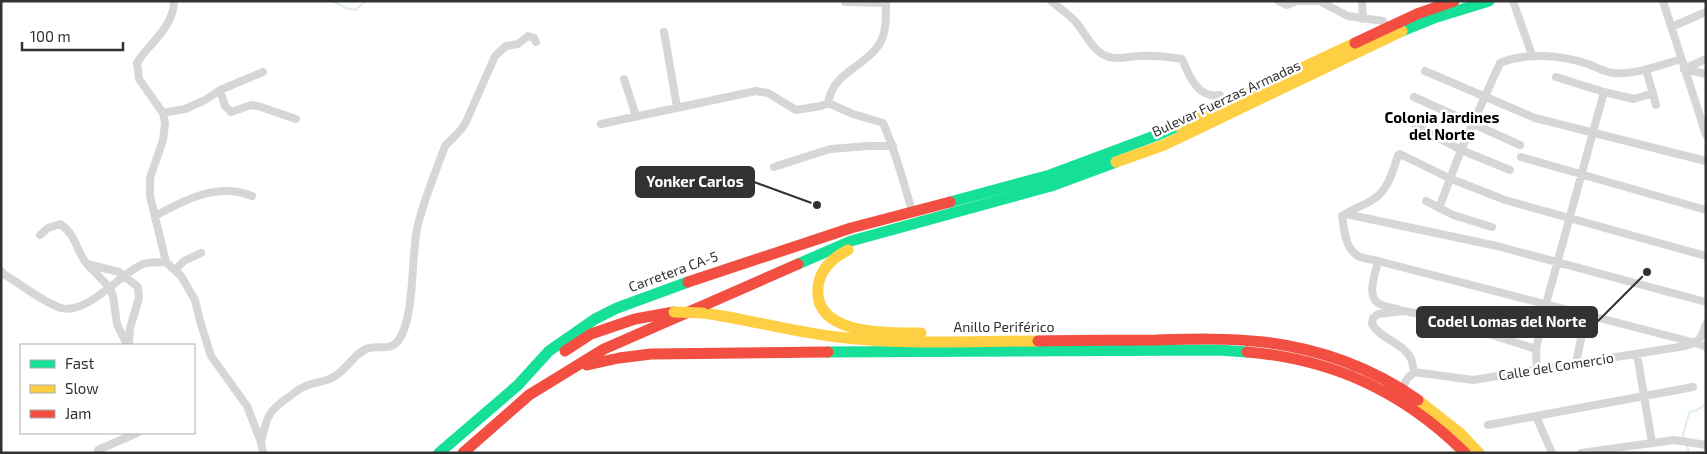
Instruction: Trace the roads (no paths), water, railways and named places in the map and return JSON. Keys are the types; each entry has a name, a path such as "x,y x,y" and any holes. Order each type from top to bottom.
{"highway":[{"name":"Bulevar Fuerzas Armadas","path":"962,198 1050,175 1160,134 1417,14 1454,1"},
{"name":"Bulevar Fuerzas Armadas","path":"972,207 1051,186 1164,145 1392,35 1437,17 1489,1"},
{"name":"Carretera CA-5","path":"439,453 518,385 549,350 595,319 618,308 720,270 851,228 962,198"},
{"path":"972,207 884,236 836,256 827,264 818,284 817,293 820,304 826,314 834,321 845,326 886,331 1101,340"},
{"path":"463,453 529,396 604,349 851,241 972,207"},
{"name":"Anillo Periférico","path":"518,385 541,367 591,334 635,319 674,312 703,313 798,332 854,339 900,342 1217,339 1258,341 1321,354 1350,363 1375,374 1402,388 1429,406 1479,453"},
{"name":"Anillo Periférico","path":"572,370 604,360 637,354 1218,350 1253,352 1283,356 1312,363 1370,384 1423,415 1454,448 1465,453"}],"street":[{"path":"174,1 173,14 168,24 140,57 138,63 139,79 163,113 165,124 163,140 150,178 150,196 166,262 181,276 195,300 212,356 247,406 261,442 263,453"},
{"path":"1051,1 1076,22 1104,55 1110,58 1152,56 1182,59 1195,84 1208,95 1220,95 1225,104"},
{"path":"1278,1 1288,5 1298,1 1319,2 1348,16 1383,21 1388,28"},
{"path":"1362,1 1363,19"},
{"path":"1513,1 1532,55"},
{"path":"1663,1 1684,69 1703,118 1706,135"},
{"path":"828,103 829,97 842,76 868,58 879,45 886,19 886,2 845,2"},
{"path":"1672,27 1706,12"},
{"path":"664,32 677,107"},
{"path":"261,442 267,418 271,410 281,402 304,386 335,376 364,349 370,347 391,347 402,335 412,285 413,254 417,230 423,206 445,146 462,130 495,56 506,46 518,44 528,36 534,38 536,42"},
{"path":"1439,208 1449,178 1500,63 1532,55 1574,60 1613,73 1646,69 1681,59"},
{"path":"1684,69 1706,60"},
{"path":"1646,69 1656,105"},
{"path":"1684,69 1706,74"},
{"path":"1425,71 1535,118 1706,162"},
{"path":"163,113 186,109 220,90 263,72"},
{"path":"1556,77 1634,99 1653,93"},
{"path":"624,79 636,116"},
{"path":"220,90 225,106 231,112 251,105 296,120"},
{"path":"601,124 756,91 768,93 796,110 828,103 853,114 883,123 893,146 912,211"},
{"path":"1537,369 1536,349 1546,304 1604,92"},
{"path":"1414,97 1520,146"},
{"path":"1416,126 1461,150 1510,170"},
{"path":"774,167 830,149 893,146"},
{"path":"1342,216 1383,192 1392,178 1398,155 1505,200 1706,256"},
{"path":"1521,157 1706,210"},
{"path":"155,216 198,194 227,191 240,192 252,196"},
{"path":"1426,202 1461,218 1492,227"},
{"path":"1342,216 1346,214 1497,246 1706,302"},
{"path":"1342,216 1345,236 1351,248 1359,256 1696,343 1706,348"},
{"path":"40,234 48,228 60,224 67,229 87,264 110,288 117,324 127,344"},
{"path":"175,270 184,262 201,253"},
{"path":"1378,261 1372,290 1376,302 1404,311 1434,317 1536,349"},
{"path":"1,271 48,302 70,310 110,288 124,275 144,264 166,262"},
{"path":"87,264 109,268 124,275 138,287 139,298 130,328 128,344"},
{"path":"1402,388 1414,372 1410,357 1402,348 1385,338 1372,324 1373,318 1378,314 1404,311"},
{"path":"1576,363 1586,314"},
{"path":"1696,343 1701,337 1706,324"},
{"name":"Calle del Comercio","path":"1414,372 1473,380 1696,343"},
{"path":"1637,354 1652,443"},
{"path":"1488,425 1693,387"},
{"path":"1536,416 1552,453"},
{"path":"97,453 98,450 135,434"},
{"path":"1581,453 1674,440 1706,445"}],"waterway":[{"path":"332,1 346,8 356,10 365,1"},
{"path":"1684,439 1683,435 1689,413 1706,404"},
{"path":"1687,445 1689,453"}],"place":[{"name":"Yonker Carlos","path":"817,205"},
{"name":"Codel Lomas del Norte","path":"1647,272"}],"district":[{"name":"Colonia Jardines del Norte","path":"1442,126"}]}
